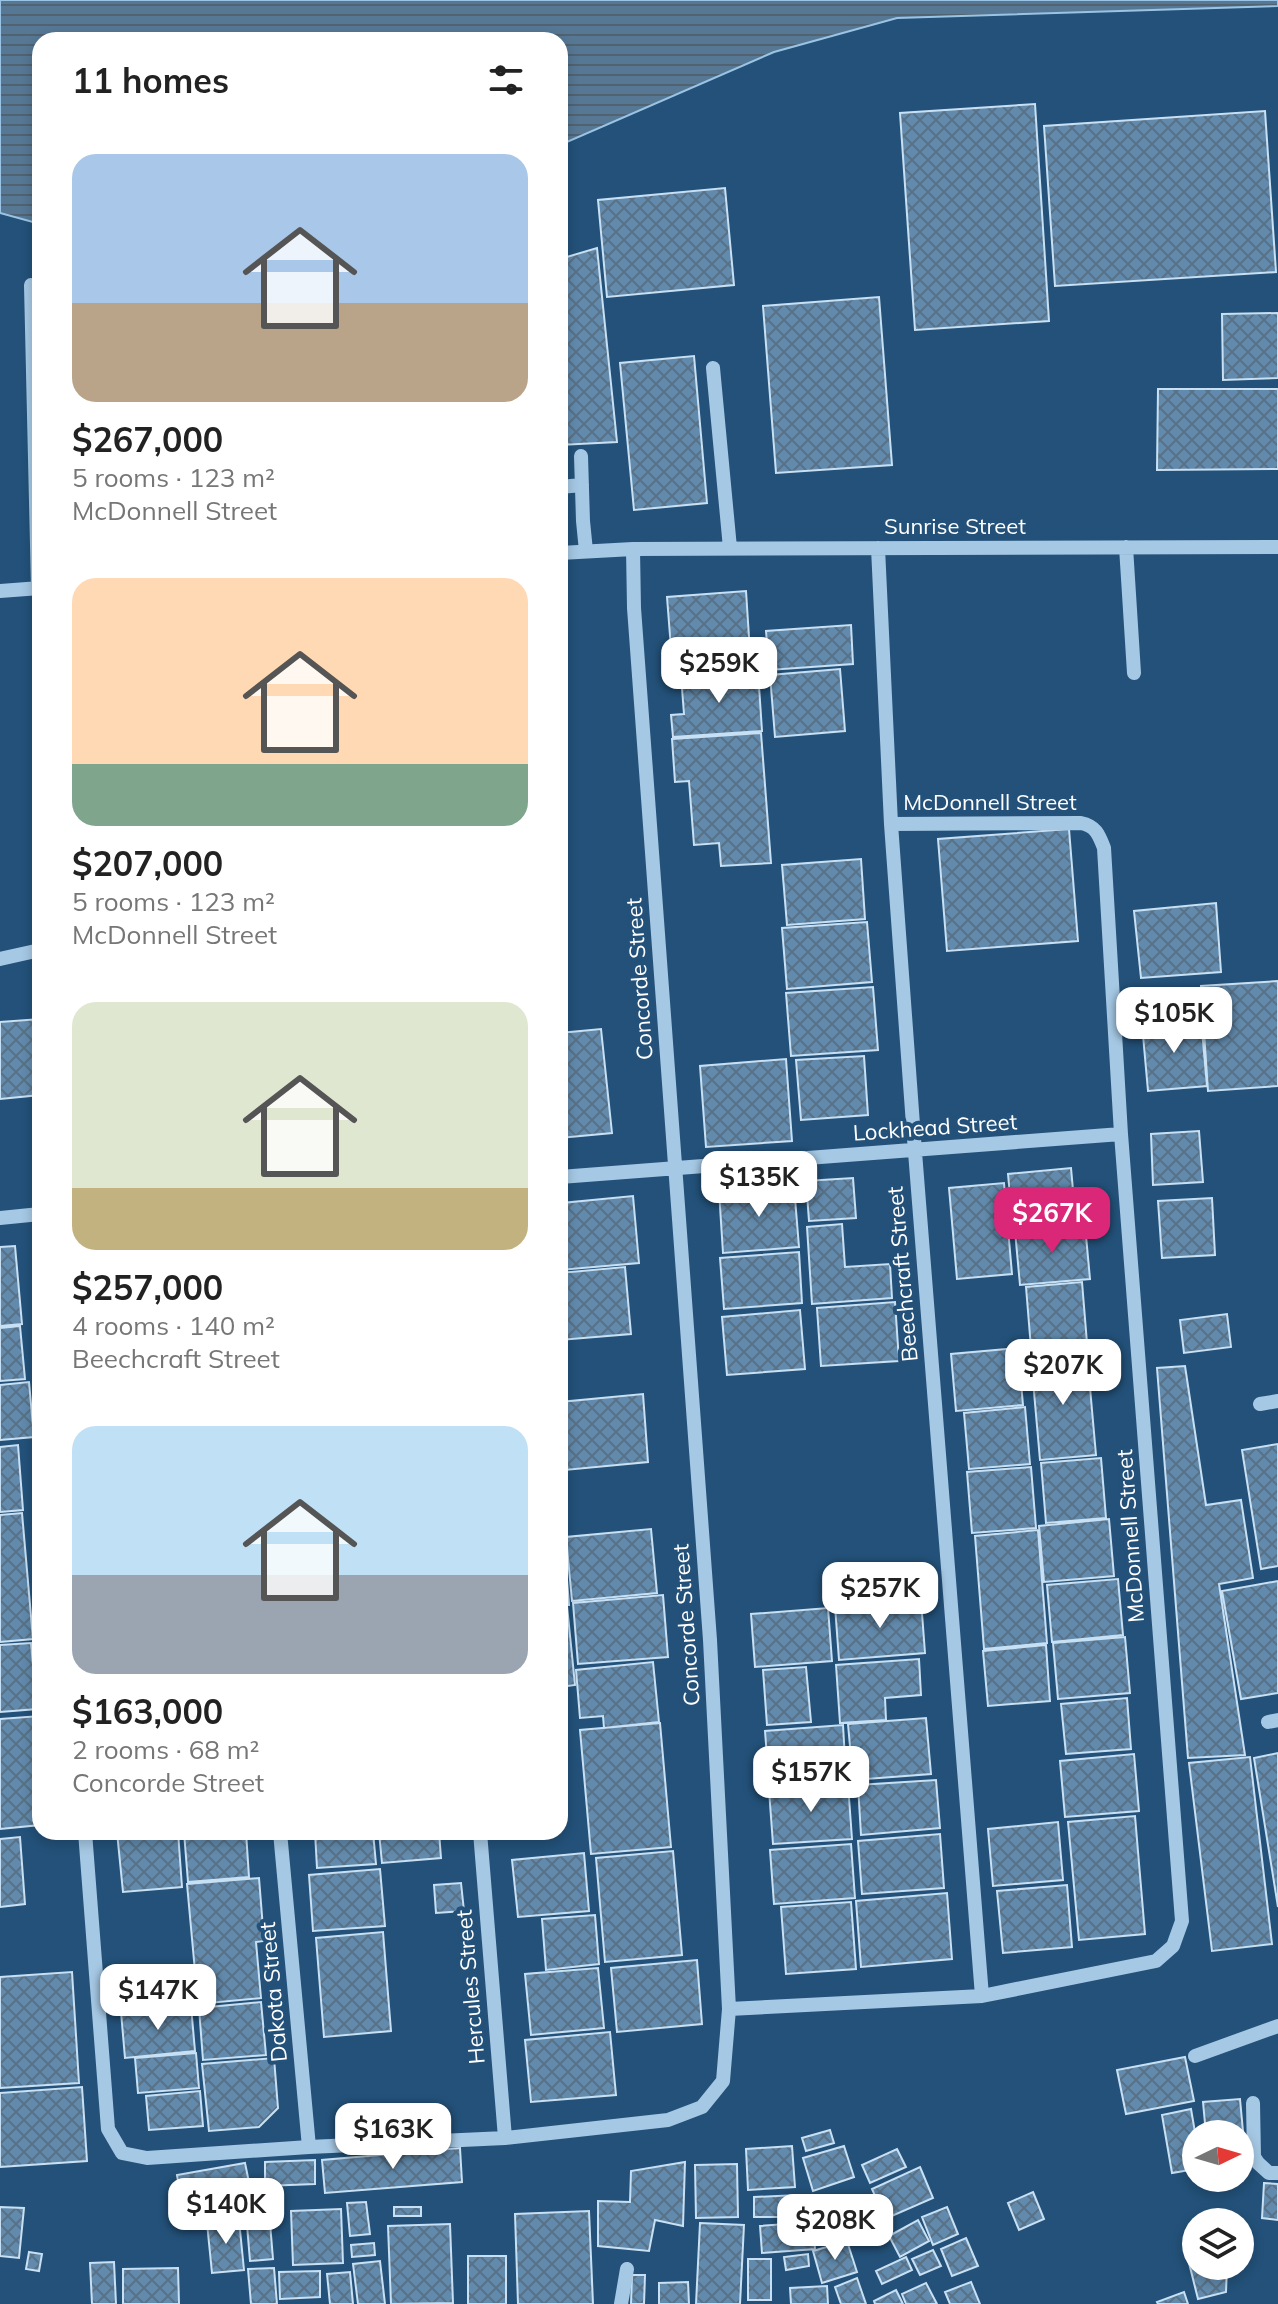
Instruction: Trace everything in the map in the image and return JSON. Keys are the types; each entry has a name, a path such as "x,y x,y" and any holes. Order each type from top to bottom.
{"street":[{"path":"31,285 32,323"},
{"path":"713,368 730,548"},
{"path":"581,456 586,551"},
{"path":"568,486 582,485"},
{"path":"1126,547 1134,673"},
{"name":"Sunrise Street","path":"568,552 730,548 1278,547"},
{"name":"Beechcraft Street","path":"878,548 891,824 982,1996"},
{"name":"Concorde Street","path":"86,1840 108,2129 122,2153 147,2158 505,2138 668,2120 702,2107 723,2081 729,2009 710,1640 634,608 633,549"},
{"path":"0,591 32,589"},
{"name":"McDonnell Street","path":"729,2009 982,1996 1156,1961 1173,1946 1182,1921 1121,1134 1104,848 1096,830 1081,823 891,824"},
{"path":"0,959 32,952"},
{"name":"Lockhead Street","path":"568,1176 1121,1134"},
{"path":"0,1218 32,1215"},
{"path":"1260,1404 1278,1401"},
{"name":"Dakota Street","path":"281,1840 309,2147"},
{"name":"Hercules Street","path":"481,1840 505,2138"},
{"path":"1195,2056 1278,2026"},
{"path":"1253,2103 1254,2157 1269,2173 1278,2173"},
{"path":"621,2304 627,2269"}],"water":[{"path":"0,0 1278,0 1278,6 897,18 774,52 568,142 568,32 32,32 32,222 0,213"}],"building":[{"path":"1035,104 1049,321 915,330 900,113"},
{"path":"1265,111 1276,272 1055,286 1044,126"},
{"path":"725,188 734,285 607,297 598,200"},
{"path":"597,248 617,442 568,445 568,257"},
{"path":"879,297 892,465 776,473 763,306"},
{"path":"1278,313 1278,378 1223,380 1222,314"},
{"path":"694,356 707,503 634,510 620,363"},
{"path":"1158,389 1278,389 1278,469 1157,470"},
{"path":"746,591 751,668 673,674 667,597"},
{"path":"851,625 853,664 769,670 766,631"},
{"path":"840,669 845,731 775,737 770,675"},
{"path":"758,671 762,731 673,737 671,715 684,714 681,676"},
{"path":"761,733 771,863 721,866 719,843 694,845 689,781 675,782 672,739"},
{"path":"1069,829 1078,941 947,951 938,839"},
{"path":"861,859 865,919 787,925 782,865"},
{"path":"1216,903 1221,972 1141,978 1134,911"},
{"path":"867,922 872,982 787,989 782,928"},
{"path":"1278,981 1278,1086 1208,1091 1201,986"},
{"path":"873,987 878,1050 791,1056 786,993"},
{"path":"1201,1019 1207,1086 1148,1091 1142,1024"},
{"path":"32,1020 32,1096 0,1099 0,1022"},
{"path":"601,1029 612,1133 568,1137 568,1032"},
{"path":"864,1056 868,1115 801,1120 796,1060"},
{"path":"786,1059 792,1141 706,1147 700,1066"},
{"path":"1199,1131 1203,1182 1153,1185 1151,1134"},
{"path":"1071,1168 1076,1223 1013,1228 1008,1174"},
{"path":"853,1178 856,1218 809,1221 806,1181"},
{"path":"1004,1183 1012,1274 957,1279 949,1188"},
{"path":"794,1186 799,1247 723,1253 719,1191"},
{"path":"633,1196 639,1263 568,1269 568,1202"},
{"path":"1212,1198 1215,1255 1162,1258 1158,1201"},
{"path":"842,1224 845,1267 890,1264 892,1298 812,1304 807,1227"},
{"path":"1085,1225 1090,1279 1020,1285 1015,1231"},
{"path":"15,1246 22,1324 0,1326 0,1247"},
{"path":"799,1252 802,1303 724,1309 720,1258"},
{"path":"625,1267 631,1334 568,1339 568,1272"},
{"path":"1082,1282 1087,1343 1031,1348 1026,1287"},
{"path":"895,1302 899,1361 821,1366 817,1308"},
{"path":"800,1310 805,1369 727,1375 722,1317"},
{"path":"1227,1314 1231,1347 1184,1353 1180,1320"},
{"path":"20,1326 25,1379 0,1381 0,1328"},
{"path":"1018,1348 1023,1405 956,1411 951,1354"},
{"path":"1087,1354 1096,1455 1040,1460 1031,1358"},
{"path":"1185,1366 1206,1505 1241,1500 1253,1578 1219,1584 1245,1755 1188,1758 1157,1368"},
{"path":"29,1382 32,1437 0,1440 0,1385"},
{"path":"643,1394 648,1462 568,1470 568,1401"},
{"path":"1025,1407 1030,1464 969,1469 964,1413"},
{"path":"1278,1444 1278,1566 1261,1569 1242,1450"},
{"path":"18,1445 23,1510 0,1512 0,1447"},
{"path":"1101,1458 1106,1518 1046,1523 1041,1463"},
{"path":"1031,1467 1036,1528 972,1533 967,1472"},
{"path":"22,1513 32,1639 0,1642 0,1515"},
{"path":"1109,1519 1114,1576 1044,1582 1039,1526"},
{"path":"651,1529 657,1593 572,1601 568,1537"},
{"path":"1038,1530 1047,1643 984,1649 975,1536"},
{"path":"1118,1579 1123,1635 1052,1642 1047,1585"},
{"path":"1278,1581 1278,1693 1241,1699 1222,1591"},
{"path":"663,1595 668,1657 578,1664 573,1603"},
{"path":"921,1600 925,1653 839,1660 835,1606"},
{"path":"828,1608 832,1661 755,1667 751,1614"},
{"path":"568,1616 575,1685 568,1686"},
{"path":"1125,1637 1130,1693 1058,1699 1053,1643"},
{"path":"31,1643 32,1709 0,1712 0,1645"},
{"path":"1046,1645 1050,1701 988,1706 983,1651"},
{"path":"919,1659 921,1695 885,1698 886,1720 840,1723 836,1665"},
{"path":"653,1662 659,1722 604,1728 603,1716 580,1718 576,1670"},
{"path":"806,1667 811,1722 767,1725 763,1670"},
{"path":"1127,1698 1131,1749 1066,1754 1061,1704"},
{"path":"32,1717 32,1826 0,1829 0,1719"},
{"path":"926,1718 931,1774 853,1780 848,1724"},
{"path":"660,1723 671,1847 591,1854 580,1730"},
{"path":"843,1725 846,1777 769,1783 765,1731"},
{"path":"1278,1753 1278,1907 1254,1758"},
{"path":"1134,1754 1139,1811 1065,1817 1060,1761"},
{"path":"1250,1757 1272,1944 1212,1951 1189,1763"},
{"path":"936,1780 940,1828 861,1835 858,1785"},
{"path":"848,1784 852,1839 773,1844 769,1790"},
{"path":"1135,1816 1145,1934 1079,1940 1068,1822"},
{"path":"1058,1822 1063,1880 993,1886 988,1829"},
{"path":"940,1834 944,1888 862,1894 858,1841"},
{"path":"20,1837 25,1904 0,1907 0,1839"},
{"path":"118,1840 179,1840 182,1887 123,1892"},
{"path":"185,1840 247,1840 249,1877 188,1882"},
{"path":"315,1840 374,1840 376,1864 317,1868"},
{"path":"380,1840 440,1840 441,1858 382,1863"},
{"path":"851,1844 855,1898 774,1904 770,1850"},
{"path":"673,1851 682,1955 605,1962 596,1858"},
{"path":"584,1853 589,1911 518,1917 512,1860"},
{"path":"380,1869 385,1926 313,1931 309,1875"},
{"path":"259,1878 264,1941 256,1942 261,1998 198,2004 187,1884"},
{"path":"461,1883 464,1911 436,1913 434,1885"},
{"path":"1067,1885 1072,1947 1003,1953 997,1891"},
{"path":"947,1893 952,1959 861,1967 856,1901"},
{"path":"851,1902 856,1969 786,1974 781,1907"},
{"path":"595,1915 599,1964 546,1970 542,1919"},
{"path":"383,1932 391,2031 324,2037 316,1938"},
{"path":"697,1960 702,2024 617,2032 611,1968"},
{"path":"598,1968 604,2028 531,2035 525,1974"},
{"path":"72,1972 79,2083 0,2088 0,1977"},
{"path":"261,2002 266,2055 203,2060 199,2008"},
{"path":"191,2006 195,2051 125,2058 121,2012"},
{"path":"610,2032 616,2095 531,2102 525,2040"},
{"path":"196,2053 199,2088 138,2093 135,2058"},
{"path":"1185,2057 1194,2101 1126,2114 1117,2070"},
{"path":"274,2058 278,2108 259,2127 209,2131 202,2064"},
{"path":"82,2087 87,2161 0,2167 0,2093"},
{"path":"200,2091 203,2126 149,2130 146,2096"},
{"path":"1240,2099 1242,2120 1205,2120 1203,2102"},
{"path":"1191,2109 1193,2120 1182,2120 1182,2171 1172,2173 1162,2115"},
{"path":"830,2130 834,2143 806,2151 802,2138"},
{"path":"792,2146 795,2187 748,2190 746,2149"},
{"path":"844,2146 854,2177 813,2191 803,2158"},
{"path":"460,2148 462,2182 325,2193 322,2160"},
{"path":"897,2149 906,2167 870,2183 862,2165"},
{"path":"315,2160 315,2184 265,2186 265,2162"},
{"path":"685,2162 683,2226 655,2220 649,2251 598,2246 598,2201 630,2202 631,2171"},
{"path":"245,2163 251,2192 182,2205 177,2175"},
{"path":"737,2164 738,2217 696,2218 695,2165"},
{"path":"920,2167 933,2198 885,2219 872,2189"},
{"path":"1264,2183 1278,2184 1278,2220 1262,2218"},
{"path":"1033,2192 1044,2219 1019,2230 1008,2203"},
{"path":"797,2195 798,2217 754,2217 754,2197"},
{"path":"366,2202 370,2234 350,2236 347,2203"},
{"path":"0,2207 24,2208 19,2258 0,2256"},
{"path":"394,2207 421,2207 421,2216 394,2216"},
{"path":"947,2207 958,2234 933,2245 922,2217"},
{"path":"862,2208 866,2230 821,2238 818,2216"},
{"path":"341,2209 343,2263 293,2265 291,2211"},
{"path":"589,2211 593,2304 518,2304 515,2214"},
{"path":"239,2220 244,2270 212,2273 207,2223"},
{"path":"918,2220 929,2241 900,2257 889,2236"},
{"path":"813,2222 815,2249 762,2253 760,2226"},
{"path":"270,2223 273,2259 250,2261 247,2225"},
{"path":"700,2223 744,2225 740,2304 696,2304"},
{"path":"450,2224 453,2303 391,2304 388,2226"},
{"path":"966,2238 978,2266 952,2276 941,2249"},
{"path":"847,2241 857,2272 822,2283 813,2251"},
{"path":"374,2243 375,2255 352,2257 351,2245"},
{"path":"933,2250 941,2266 920,2275 912,2259"},
{"path":"29,2252 42,2254 39,2271 26,2269"},
{"path":"808,2254 809,2266 786,2270 784,2257"},
{"path":"468,2256 506,2256 506,2304 468,2304"},
{"path":"906,2257 912,2270 882,2284 876,2271"},
{"path":"748,2259 771,2259 771,2300 748,2300"},
{"path":"380,2261 385,2304 358,2304 353,2264"},
{"path":"114,2262 116,2304 92,2304 90,2263"},
{"path":"178,2268 179,2304 123,2304 123,2269"},
{"path":"274,2268 277,2304 251,2304 248,2269"},
{"path":"320,2271 320,2297 280,2299 279,2272"},
{"path":"350,2272 353,2304 330,2304 327,2274"},
{"path":"632,2275 645,2275 644,2304 631,2304"},
{"path":"857,2278 866,2304 841,2304 835,2287"},
{"path":"1193,2280 1226,2280 1226,2292 1198,2299"},
{"path":"688,2282 689,2304 659,2304 659,2283"},
{"path":"971,2282 980,2304 950,2304 945,2292"},
{"path":"926,2283 937,2304 906,2304 902,2294"},
{"path":"827,2286 828,2304 791,2304 790,2288"},
{"path":"896,2290 903,2304 875,2304 874,2301"},
{"path":"1184,2292 1188,2304 1157,2302"}]}
